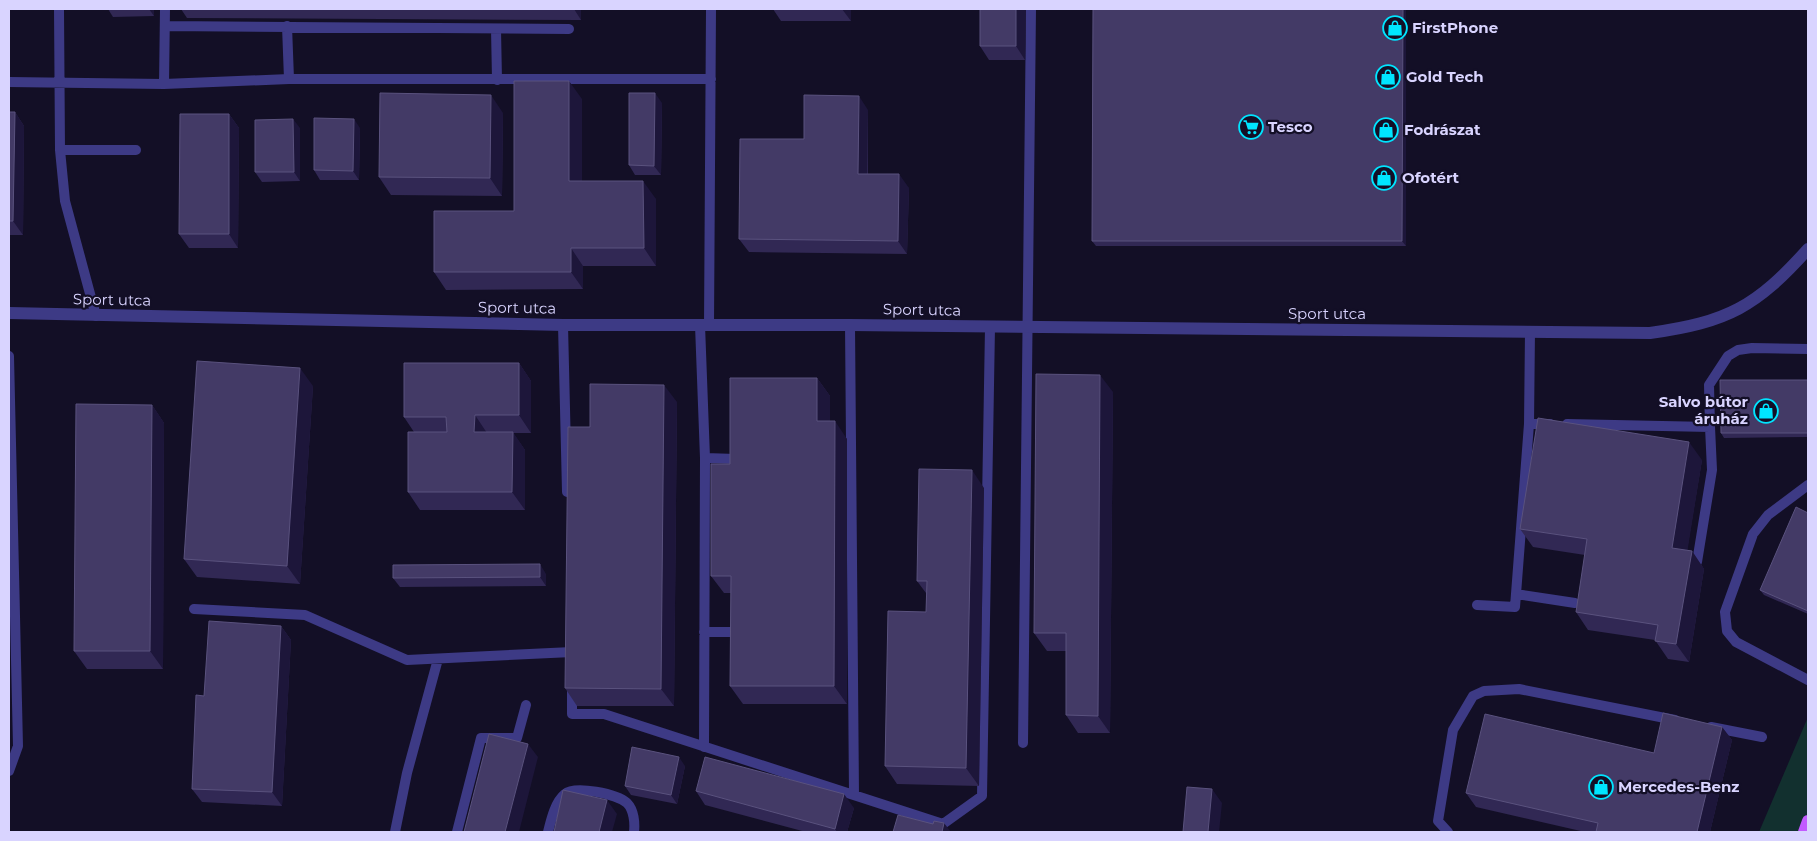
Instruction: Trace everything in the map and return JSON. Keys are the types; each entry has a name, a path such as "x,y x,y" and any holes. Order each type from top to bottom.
{"main road":[{"path":"1804,832 1808,821"}],"street":[{"name":"Sport utca","path":"9,313 563,325 850,325 1650,333 1703,324 1735,312 1762,295 1808,249"}],"lane":[{"path":"59,9 60,150 66,201 96,316"},
{"path":"164,84 165,9"},
{"path":"704,747 704,325 711,79 710,9"},
{"path":"1023,743 1031,9"},
{"path":"164,26 569,29"},
{"path":"287,26 289,80"},
{"path":"496,29 497,80"},
{"path":"9,82 164,84 289,80 711,79"},
{"path":"60,150 136,150"},
{"path":"563,325 568,503"},
{"path":"850,325 854,795"},
{"path":"572,679 572,714 604,714 943,824 982,796 990,327"},
{"path":"1477,605 1515,607 1529,424 1530,331"},
{"path":"1697,562 1712,470 1709,385 1728,356 1738,350 1752,348 1808,349"},
{"path":"9,356 18,746 9,772"},
{"path":"1529,424 1710,427"},
{"path":"705,458 736,459"},
{"path":"1808,485 1768,515 1753,534 1725,612 1727,631 1736,642 1808,680"},
{"path":"1516,594 1575,603"},
{"path":"194,609 306,615 407,660 572,652"},
{"path":"704,632 736,632"},
{"path":"395,832 406,773 438,659"},
{"path":"1448,832 1438,820 1453,730 1473,696 1484,691 1519,689 1684,721"},
{"path":"457,832 482,738 518,738 526,705"},
{"path":"1704,725 1762,737"},
{"path":"548,832 558,802 564,794 572,790 581,789 617,797 628,804 633,814 634,832"}],"green space":[{"path":"1808,717 1808,832 1759,832"}],"building":[{"path":"980,9 1016,9 1016,46 980,46"},
{"name":"Tesco","path":"1093,9 1403,9 1402,241 1092,241"},
{"path":"514,81 569,81 569,181 643,181 644,248 571,248 571,272 434,272 434,211 514,211"},
{"path":"380,93 491,95 490,178 379,177"},
{"path":"629,93 655,93 654,166 629,165"},
{"path":"804,95 859,96 858,174 899,174 898,241 739,239 740,139 804,139"},
{"path":"9,112 15,112 13,221 9,221"},
{"path":"180,114 229,114 229,234 179,234"},
{"path":"314,118 354,119 353,171 314,170"},
{"path":"293,119 294,172 255,172 255,120"},
{"path":"197,361 300,368 287,566 184,559"},
{"path":"404,363 519,363 519,415 475,415 474,432 513,432 512,492 408,492 408,432 447,432 446,417 404,417"},
{"path":"1036,374 1100,375 1098,716 1066,715 1066,633 1034,633"},
{"path":"730,378 817,378 817,421 835,421 834,686 730,686 731,576 711,576 711,464 730,464"},
{"name":"Salvo bútor áruház","path":"1720,380 1808,380 1808,433 1721,433"},
{"path":"590,384 664,385 661,689 565,688 568,427 590,427"},
{"path":"76,404 152,405 150,651 74,651"},
{"path":"1538,418 1689,442 1672,548 1692,551 1676,644 1655,641 1658,625 1576,612 1587,539 1520,529"},
{"path":"919,469 972,470 966,768 885,766 888,611 926,612 927,581 917,581"},
{"path":"1796,507 1808,513 1808,611 1760,590"},
{"path":"540,564 540,577 393,578 393,565"},
{"path":"209,621 281,626 272,792 192,789 196,695 204,696"},
{"name":"Mercedes-Benz","path":"1663,713 1722,727 1697,832 1596,832 1598,823 1466,793 1485,714 1654,753"},
{"path":"489,734 528,744 505,832 464,832"},
{"path":"632,747 679,757 671,795 625,786"},
{"path":"705,757 844,794 835,829 696,791"},
{"path":"1187,787 1212,789 1208,832 1183,832"},
{"path":"563,790 607,800 599,832 554,832"},
{"path":"898,815 933,824 934,821 944,823 942,832 893,832"}],"place":[{"name":"FirstPhone","path":"1395,28"},
{"name":"Gold Tech","path":"1388,77"},
{"name":"Tesco","path":"1251,127"},
{"name":"Fodrászat","path":"1386,130"},
{"name":"Ofotért","path":"1384,178"},
{"name":"Salvo bútor áruház","path":"1766,411"},
{"name":"Mercedes-Benz","path":"1601,787"}]}
